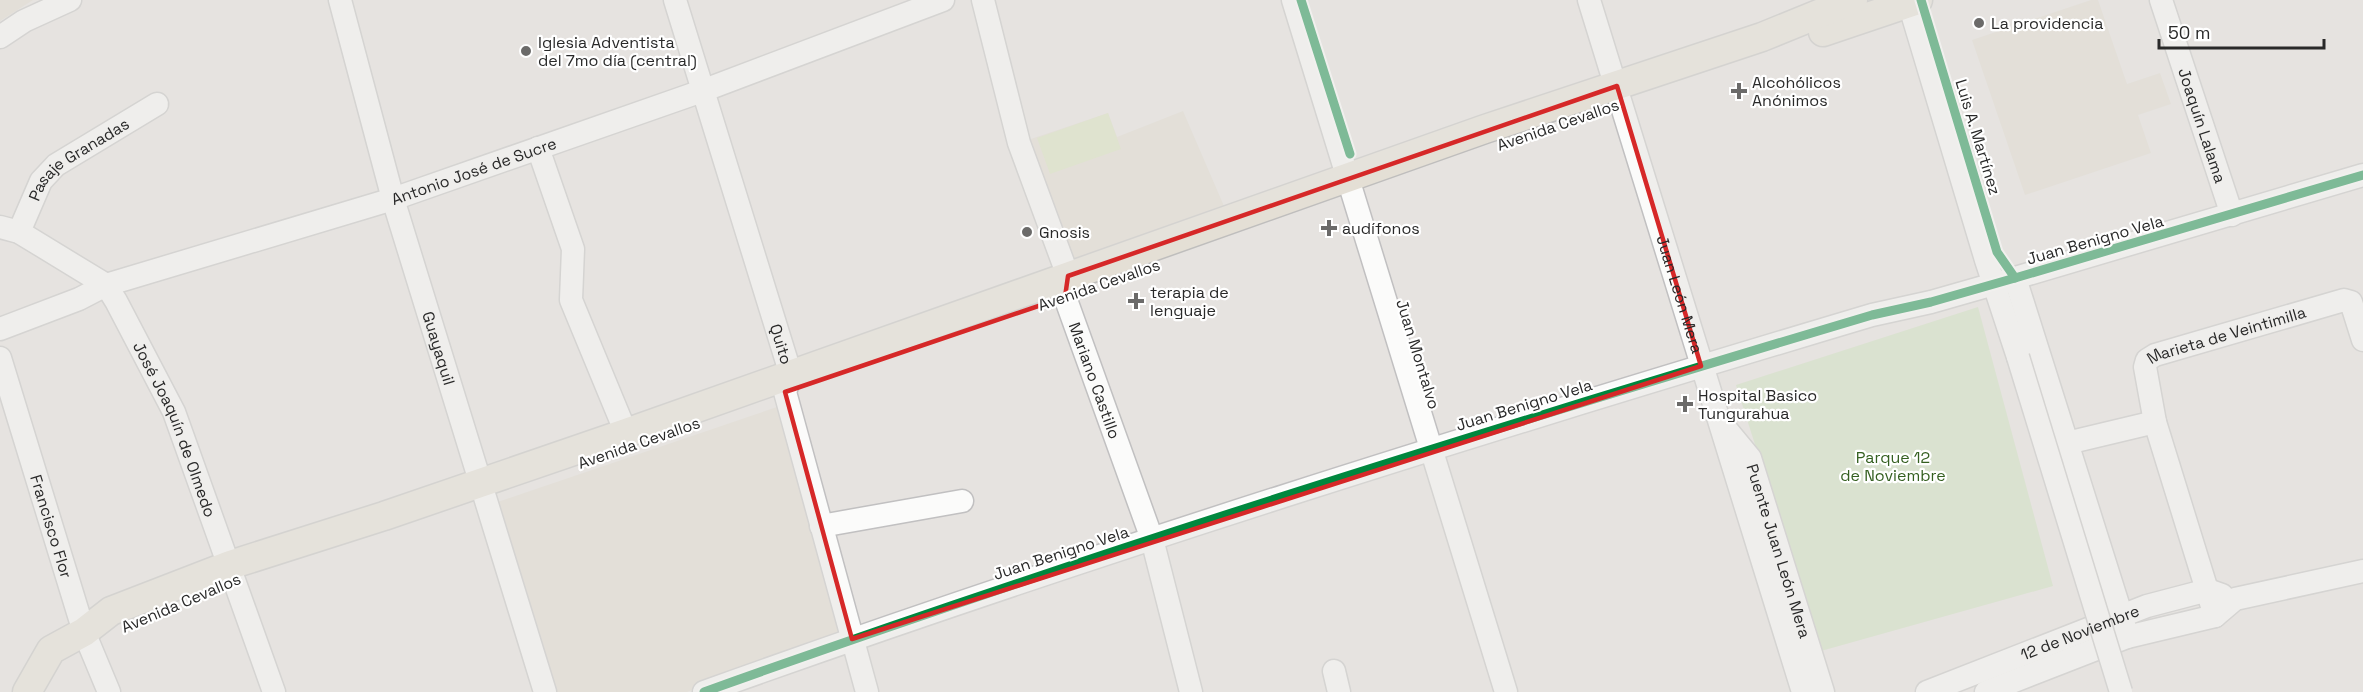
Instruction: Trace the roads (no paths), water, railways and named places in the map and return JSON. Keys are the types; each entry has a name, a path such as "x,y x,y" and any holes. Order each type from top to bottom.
{"main road":[{"name":"Avenida Cevallos","path":"1619,94 1853,0"},
{"name":"Avenida Cevallos","path":"84,632 115,631 232,572 788,384 1619,94 1911,1"},
{"name":"Avenida Cevallos","path":"482,489 626,433 788,384"},
{"path":"27,692 51,650 84,632"}],"street":[{"path":"0,37 24,21 70,0"},
{"name":"Guayaquil","path":"340,0 393,199 545,692"},
{"name":"Quito","path":"675,0 788,384 821,526 867,692"},
{"name":"Antonio José de Sucre","path":"0,329 79,299 106,285 393,199 702,91 943,0"},
{"name":"Mariano Castillo","path":"983,0 1019,143 1152,539 1191,692"},
{"name":"Juan Montalvo","path":"1293,0 1506,692"},
{"name":"Juan León Mera","path":"1589,0 1800,688"},
{"name":"Joaquín Lalama","path":"2161,0 2232,215"},
{"name":"Luis A. Martínez","path":"1911,1 2005,281 2067,443 2124,627"},
{"name":"Pasaje Granadas","path":"9,230 41,181 56,165 157,104"},
{"path":"538,148 573,249 571,300 626,433"},
{"name":"Juan Benigno Vela","path":"704,692 852,639 1152,539 1431,450 1872,315 1931,302 2005,281 2363,175"},
{"path":"9,230 106,285"},
{"name":"Luis A. Martínez","path":"2005,281 2018,357 2121,692"},
{"name":"José Joaquín de Olmedo","path":"106,285 174,412 274,692"},
{"name":"Marieta de Veintimilla","path":"2215,616 2155,422 2145,367 2147,360 2155,354 2344,300 2351,302 2354,308 2363,340"},
{"name":"Francisco Flor","path":"0,358 84,632 109,692"},
{"name":"Puente Juan León Mera","path":"1718,418 1750,458 1823,692"},
{"path":"2067,443 2155,422"},
{"path":"821,526 962,501"},
{"name":"12 de Noviembre","path":"1927,692 2124,627 2215,616 2235,599 2363,571"},
{"path":"2208,590 2235,599"},
{"name":"12 de Noviembre","path":"1986,692 2124,627 2147,606 2208,590"}],"place":[{"name":"La providencia","path":"1979,23"},
{"name":"Iglesia Adventista del 7mo día (central)","path":"526,51"},
{"name":"Alcohólicos Anónimos","path":"1739,91"},
{"name":"audífonos","path":"1329,228"},
{"name":"Gnosis","path":"1027,232"},
{"name":"terapia de lenguaje","path":"1136,301"},
{"name":"Hospital Basico Tungurahua","path":"1685,404"}],"park label":[{"name":"Parque 12 de Noviembre","path":"1893,466"}]}
